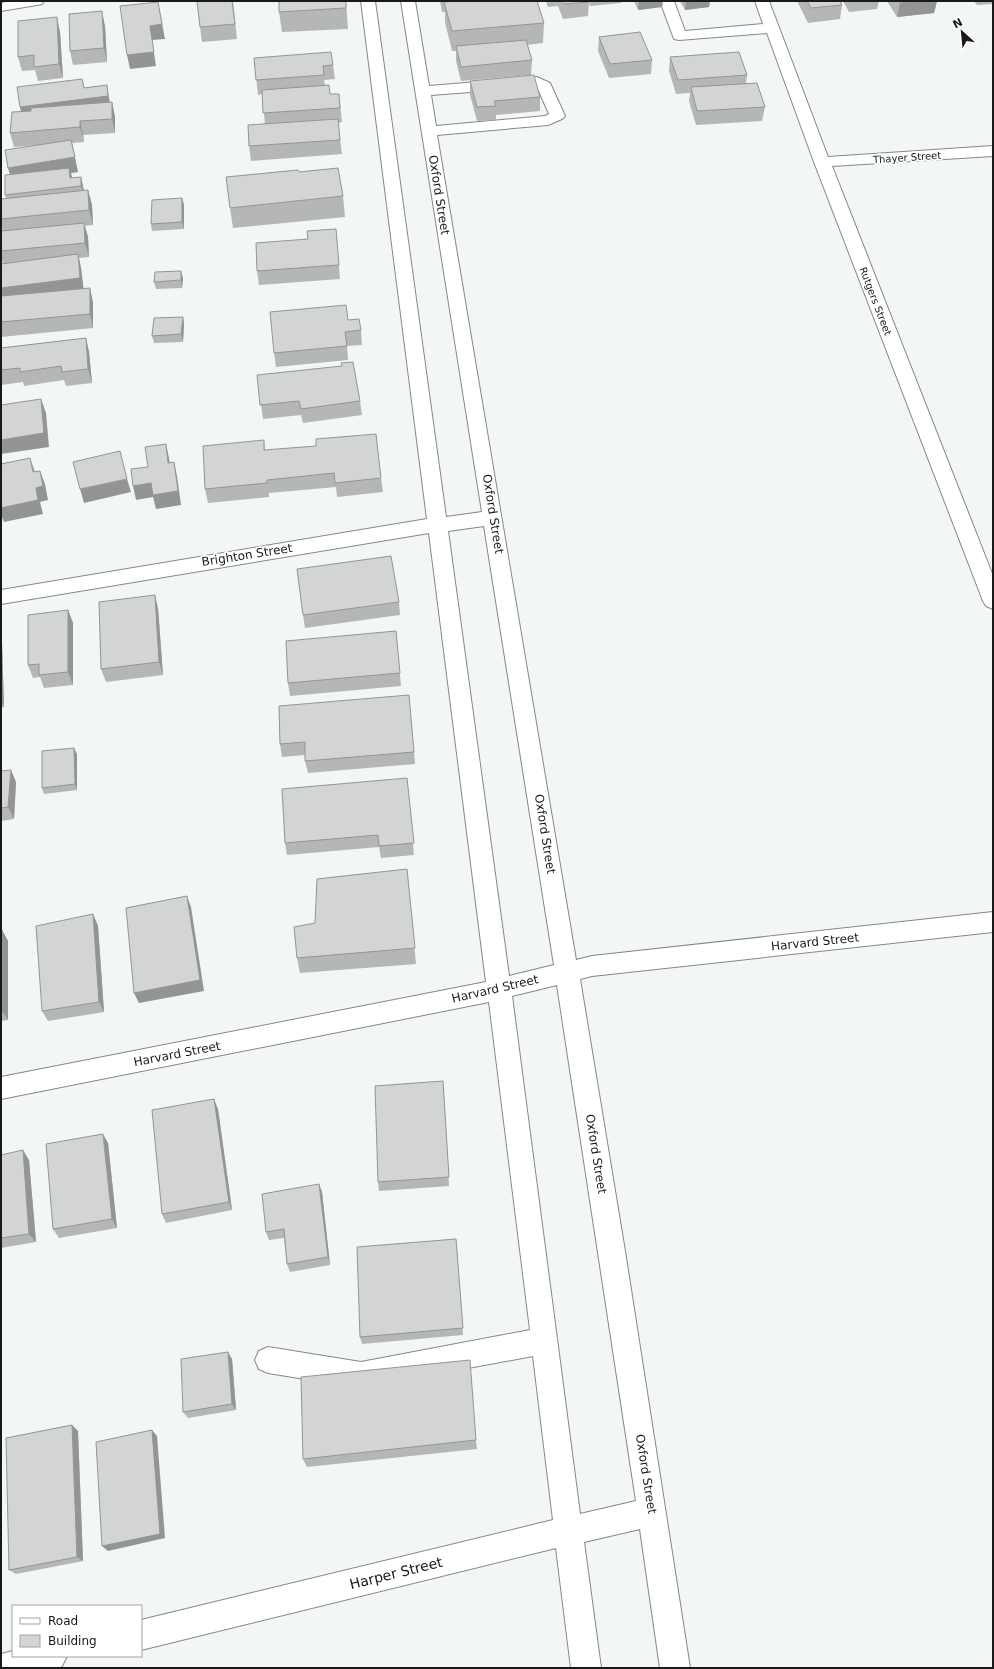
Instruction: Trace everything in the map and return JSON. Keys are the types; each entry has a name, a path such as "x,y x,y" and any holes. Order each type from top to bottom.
{"street":[{"path":"1,7 37,1"},
{"path":"368,1 499,989 586,1668"},
{"name":"Oxford Street","path":"408,1 494,518 567,972 675,1668"},
{"path":"667,1 679,36 772,28"},
{"name":"Rutgers Street","path":"762,1 822,162 993,600"},
{"path":"422,91 537,82 545,86 557,116 548,120 429,130"},
{"name":"Thayer Street","path":"822,162 993,151"},
{"name":"Brighton Street","path":"1,597 437,525 494,518"},
{"name":"Harvard Street","path":"1,1088 470,996 592,966 993,922"},
{"path":"268,1360 361,1374 544,1341"},
{"name":"Harper Street","path":"142,1634 652,1512"},
{"path":"3,1668 48,1657"}],"building":[{"path":"197,1 232,1 235,24 200,27"},
{"path":"279,1 346,1 346,8 279,12"},
{"path":"537,1 544,23 452,31 444,2"},
{"path":"562,1 588,1 589,2 564,4"},
{"path":"807,1 840,1 842,5 811,8"},
{"path":"899,1 918,1 900,3"},
{"path":"158,2 162,24 150,26 154,52 127,55 120,6"},
{"path":"102,11 104,48 70,51 69,14"},
{"path":"57,17 59,64 34,67 34,55 18,57 18,21"},
{"path":"640,32 652,60 610,64 599,37"},
{"path":"526,40 532,60 461,67 456,46"},
{"path":"331,52 333,65 323,66 324,75 256,80 254,58"},
{"path":"739,52 747,75 678,80 670,57"},
{"path":"534,75 540,97 494,101 496,106 477,107 470,81"},
{"path":"82,79 84,88 107,85 108,96 20,107 17,87"},
{"path":"757,83 765,107 697,111 691,87"},
{"path":"329,85 330,94 339,94 340,108 263,113 262,90"},
{"path":"112,102 112,119 80,121 80,127 10,133 12,112 31,111 31,108"},
{"path":"338,119 340,140 249,146 248,125"},
{"path":"71,140 75,157 8,168 5,150"},
{"path":"69,168 70,178 81,177 81,186 5,195 5,175"},
{"path":"338,168 343,196 230,208 226,177 298,170 299,172"},
{"path":"88,190 89,210 1,219 1,199"},
{"path":"182,198 182,222 151,224 152,200"},
{"path":"84,223 85,243 1,251 1,231"},
{"path":"336,229 339,265 257,271 256,243 308,239 307,231"},
{"path":"78,254 80,278 1,288 1,264"},
{"path":"181,271 181,280 154,282 155,272"},
{"path":"90,288 90,314 1,322 1,296"},
{"path":"346,305 348,320 359,319 361,330 345,332 347,346 274,353 270,312"},
{"path":"183,317 181,334 152,336 154,318"},
{"path":"86,338 88,369 62,372 61,366 20,372 20,368 1,370 1,348"},
{"path":"353,362 360,401 301,409 299,401 260,405 257,375 342,366 341,363"},
{"path":"41,399 44,433 1,440 1,405"},
{"path":"376,434 381,478 335,483 334,473 267,480 267,483 205,489 203,446 264,440 264,450 316,446 316,439"},
{"path":"166,444 168,463 174,462 178,491 153,495 151,483 133,486 131,469 148,467 145,447"},
{"path":"120,451 127,479 80,489 73,462"},
{"path":"30,458 33,472 40,471 43,486 36,488 38,500 1,508 1,464"},
{"path":"391,556 399,602 303,615 297,569"},
{"path":"155,595 159,662 101,669 99,602"},
{"path":"68,610 68,672 39,675 39,664 28,665 28,615"},
{"path":"396,631 400,673 288,683 286,641"},
{"path":"409,695 414,752 305,761 305,742 280,744 279,706"},
{"path":"74,748 75,784 42,788 42,751"},
{"path":"11,770 8,807 1,808 1,771"},
{"path":"407,778 414,843 379,846 378,835 285,843 282,789"},
{"path":"407,869 415,948 297,958 294,927 315,923 317,879"},
{"path":"187,896 200,980 134,993 126,908"},
{"path":"93,914 99,1002 42,1011 36,926"},
{"path":"1,930 2,930 1,1010"},
{"path":"443,1081 449,1177 378,1182 375,1086"},
{"path":"214,1099 229,1202 162,1214 152,1110"},
{"path":"103,1134 112,1219 53,1229 46,1144"},
{"path":"23,1150 29,1234 1,1238 1,1155"},
{"path":"319,1184 328,1257 287,1264 284,1229 266,1232 262,1194"},
{"path":"456,1239 463,1328 360,1337 357,1247"},
{"path":"228,1352 232,1404 183,1412 181,1359"},
{"path":"470,1360 476,1440 303,1459 301,1377"},
{"path":"72,1425 77,1557 9,1570 6,1438"},
{"path":"152,1430 160,1534 102,1546 96,1442"}]}
